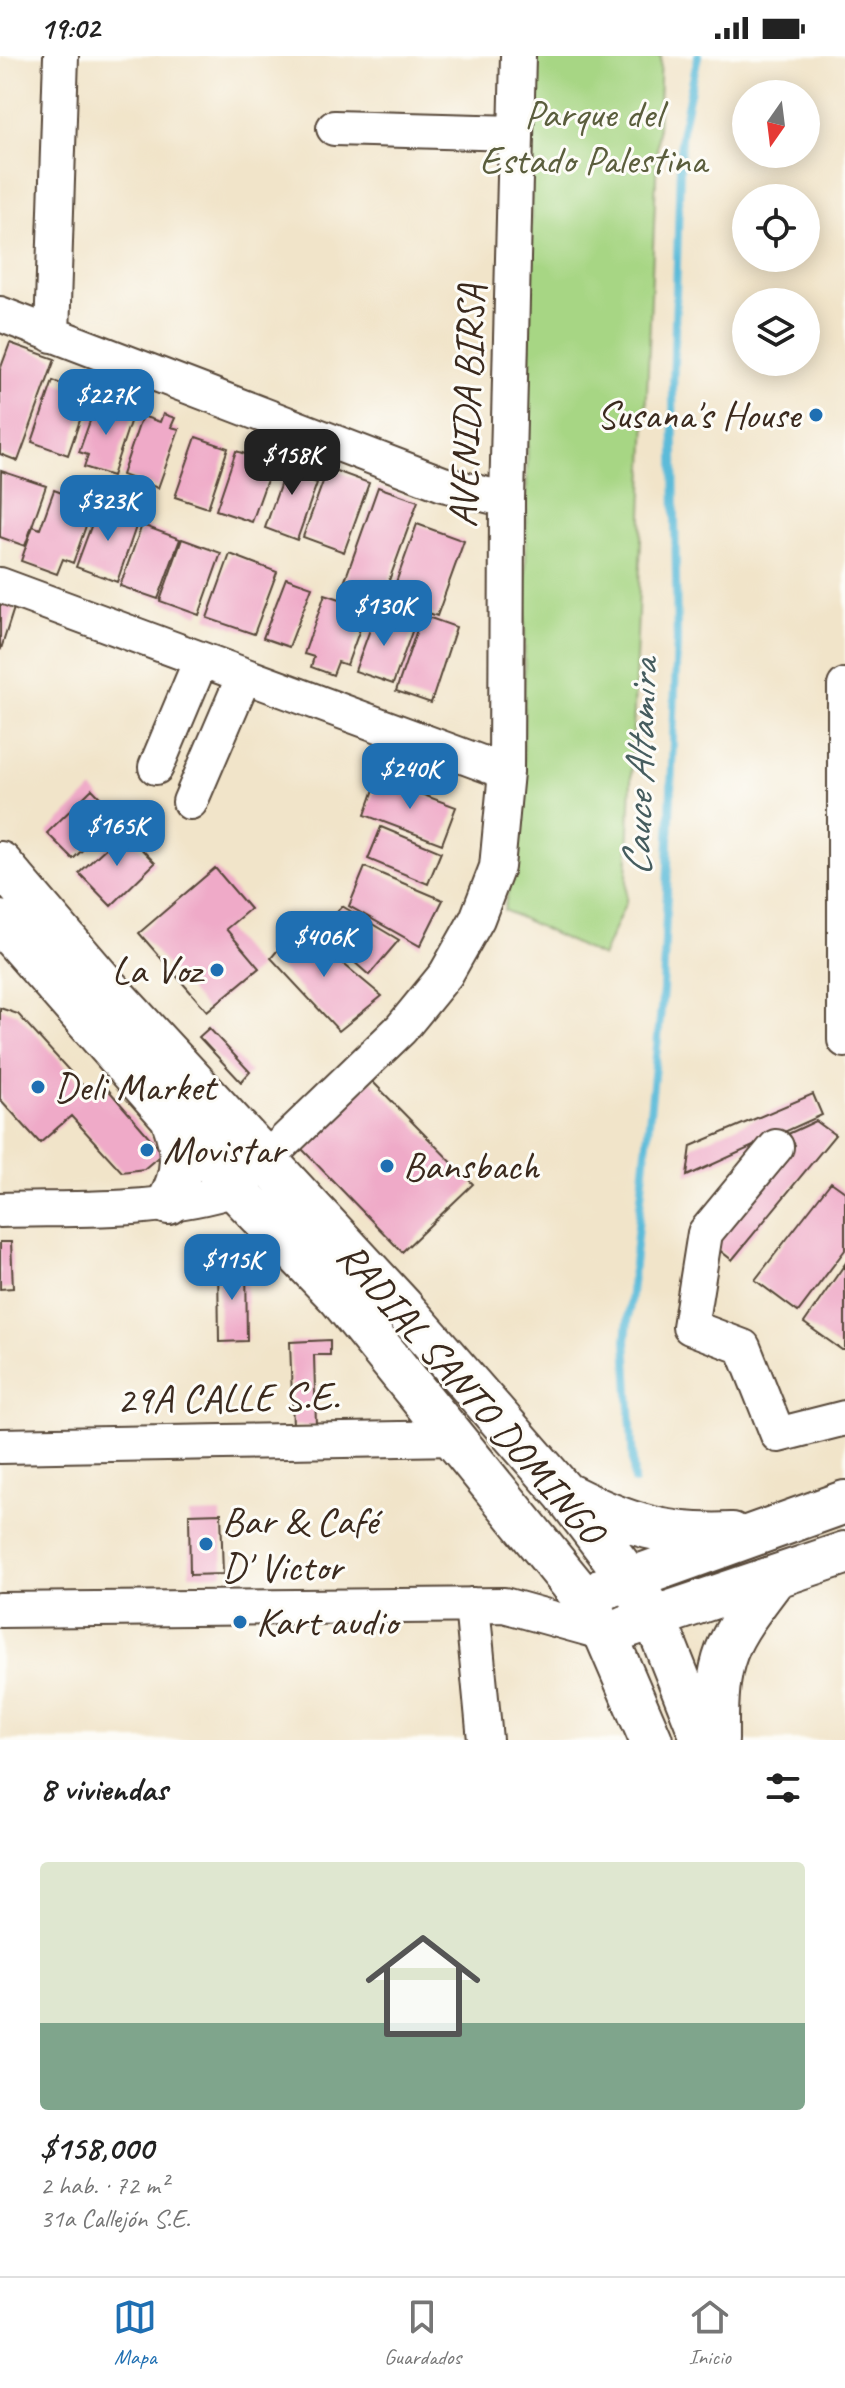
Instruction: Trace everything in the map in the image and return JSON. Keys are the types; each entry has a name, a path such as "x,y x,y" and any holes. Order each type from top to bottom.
{"main road":[{"name":"RADIAL SANTO DOMINGO","path":"0,863 114,996 340,1298 457,1438 581,1595 605,1633 651,1740"},
{"name":"RADIAL SANTO DOMINGO","path":"0,922 171,1117 250,1174 402,1307 565,1494 631,1581 655,1619 703,1740"},
{"path":"168,1203 178,1186 183,1165 181,1142 171,1117"},
{"path":"565,1494 617,1520 652,1529 690,1536 765,1532"},
{"path":"581,1595 631,1581 845,1502"},
{"path":"605,1633 655,1619 845,1553"},
{"path":"717,1740 717,1691 721,1661 736,1628 775,1577"}],"street":[{"path":"52,335 61,56"},
{"name":"AVENIDA BIRSA","path":"250,1174 401,1029 446,974 477,919 497,867 506,772 507,500 515,288 518,56"},
{"path":"334,128 515,133"},
{"path":"0,314 443,484 507,500"},
{"path":"0,585 506,772"},
{"path":"156,767 201,660"},
{"path":"190,802 244,676"},
{"path":"845,686 845,1040"},
{"path":"776,1147 705,1233 690,1327 743,1347 778,1435 845,1418"},
{"path":"0,1210 204,1199 250,1174"},
{"name":"29A CALLE S.E.","path":"0,1446 457,1438"},
{"path":"472,1605 485,1740"},
{"path":"0,1610 504,1605 605,1633"}],"green space":[{"name":"Parque del Estado Palestina","path":"533,56 661,56 626,902 602,957 504,910 522,826"}],"building":[{"path":"10,343 55,359 18,461 0,454 0,370"},
{"path":"53,381 89,394 68,455 32,442"},
{"path":"107,401 134,410 112,476 84,467 88,455 79,452 96,404 105,407"},
{"path":"163,414 175,418 171,427 179,429 158,488 122,475 142,416 160,422"},
{"path":"196,437 228,448 208,508 175,497"},
{"path":"236,451 273,463 252,522 216,510"},
{"path":"281,453 313,465 307,479 317,483 297,540 265,528 284,474 275,470"},
{"path":"328,468 369,483 344,552 303,537"},
{"path":"1,471 46,486 25,546 0,537"},
{"path":"378,487 418,501 383,597 344,583"},
{"path":"54,490 83,501 77,520 87,523 73,563 63,559 57,574 21,561 33,526 40,529"},
{"path":"99,505 139,518 117,582 76,567"},
{"path":"417,524 464,541 437,616 390,599"},
{"path":"142,525 180,539 158,599 120,586"},
{"path":"182,539 221,553 199,615 160,601"},
{"path":"230,554 277,572 254,634 207,618"},
{"path":"286,578 312,587 289,647 263,638"},
{"path":"325,594 355,604 357,600 369,604 347,665 338,662 333,675 311,667 314,657 304,654"},
{"path":"0,603 14,608 1,649 0,648"},
{"path":"376,613 414,626 393,684 355,671"},
{"path":"422,615 456,627 431,703 396,691"},
{"path":"378,778 456,807 442,844 365,815"},
{"path":"92,789 118,816 73,859 47,833"},
{"path":"381,827 441,852 428,884 368,859"},
{"path":"124,831 155,863 111,906 79,873"},
{"path":"365,867 443,900 420,946 349,906"},
{"path":"215,868 250,909 226,929 259,968 207,1011 139,933"},
{"path":"342,906 399,940 369,975 319,931"},
{"path":"298,926 382,996 339,1031 271,958"},
{"path":"0,1008 18,1014 93,1097 105,1086 163,1153 144,1169 122,1172 71,1116 40,1143 0,1099"},
{"path":"209,1028 250,1072 241,1082 199,1037"},
{"name":"Bansbach","path":"371,1080 473,1184 402,1252 301,1148"},
{"path":"813,1094 822,1115 687,1176 691,1146"},
{"path":"816,1121 835,1135 732,1260 713,1245 795,1145 788,1134"},
{"path":"831,1182 845,1192 845,1250 798,1312 755,1280"},
{"path":"0,1242 11,1242 13,1288 0,1289"},
{"path":"218,1262 246,1262 247,1341 219,1342"},
{"path":"845,1264 845,1350 842,1350 804,1323"},
{"path":"330,1340 330,1355 314,1355 316,1426 293,1426 290,1342"},
{"name":"Bar & Café D' Victor","path":"221,1513 223,1574 190,1575 189,1514"}],"waterway":[{"name":"Cauce Altamira","path":"634,1481 626,1340 663,990 677,640 673,390 681,135 698,56"}],"place":[{"name":"Susana's House","path":"816,415"},
{"name":"La Voz","path":"217,970"},
{"name":"Deli Market","path":"38,1087"},
{"name":"Movistar","path":"147,1150"},
{"name":"Bansbach","path":"387,1166"},
{"name":"Bar & Café D' Victor","path":"206,1544"},
{"name":"Kart audio","path":"240,1622"}]}
